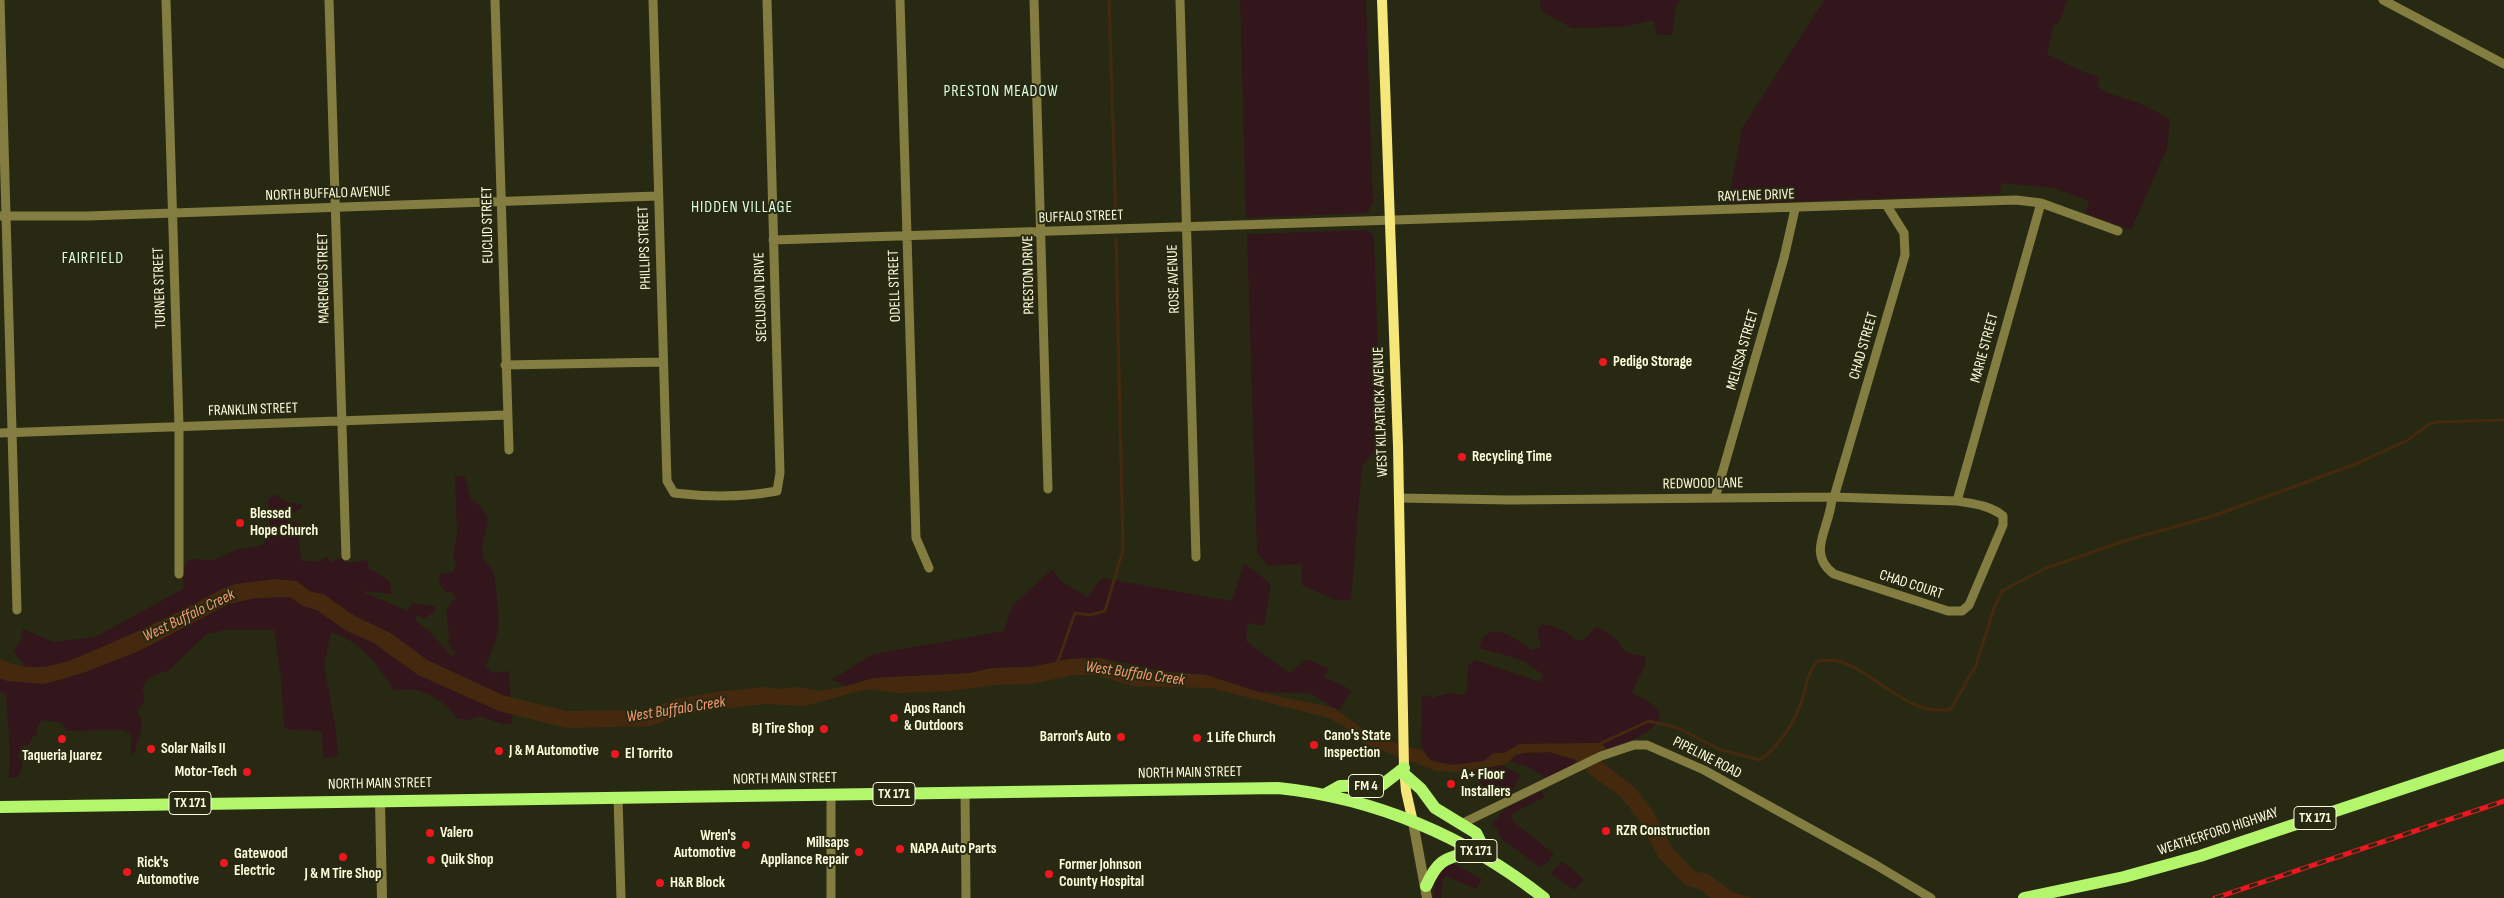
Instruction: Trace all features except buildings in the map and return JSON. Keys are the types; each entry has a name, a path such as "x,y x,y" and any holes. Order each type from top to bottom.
{"main road":[{"name":"WEST KILPATRICK AVENUE","path":"1382,0 1399,498 1404,771 1413,822"},
{"name":"WEATHERFORD HIGHWAY","path":"2024,898 2131,876 2200,856 2504,755"},
{"name":"FM 4","path":"1324,795 1340,786 1382,785 1404,771"},
{"path":"1404,771 1435,808 1476,833 1489,859"},
{"name":"NORTH MAIN STREET","path":"0,807 1278,788 1370,805 1413,822 1474,850 1544,898"},
{"path":"1426,892 1436,866 1441,862 1474,850"}],"street":[{"path":"0,0 3,216 13,432 17,610"},
{"name":"TURNER STREET","path":"166,0 179,426 179,574"},
{"name":"MARENGO STREET","path":"329,0 346,556"},
{"name":"EUCLID STREET","path":"495,0 509,450"},
{"name":"PHILLIPS STREET","path":"653,0 657,196 667,481 674,493"},
{"name":"SECLUSION DRIVE","path":"674,493 694,495 777,491 780,473 766,0"},
{"name":"ODELL STREET","path":"900,0 916,538 929,568"},
{"name":"PRESTON DRIVE","path":"1034,0 1048,489"},
{"name":"ROSE AVENUE","path":"1180,0 1196,556"},
{"path":"2383,0 2504,64"},
{"name":"NORTH BUFFALO AVENUE","path":"3,216 171,213 657,196"},
{"name":"RAYLENE DRIVE","path":"1389,222 2016,200 2041,203 2118,230"},
{"name":"MARIE STREET","path":"1957,501 2041,203"},
{"name":"CHAD STREET","path":"1833,497 1906,254 1904,233 1887,206"},
{"name":"MELISSA STREET","path":"1715,498 1784,258 1795,209"},
{"name":"BUFFALO STREET","path":"774,240 1389,222"},
{"path":"505,365 664,362"},
{"name":"FRANKLIN STREET","path":"0,433 507,415"},
{"name":"REDWOOD LANE","path":"1399,498 1509,500 1833,497 1957,501 1996,509 2003,516"},
{"name":"CHAD COURT","path":"1833,497 1832,508 1820,549 1819,558 1825,568 1834,574 1948,611 1962,611 1969,605 2003,525 2003,516"},
{"name":"PIPELINE ROAD","path":"1461,824 1574,771 1601,756 1634,745 1647,745 1713,775 1876,865 1931,898"},
{"path":"964,792 966,898"},
{"path":"831,794 832,898"},
{"path":"618,797 622,898"},
{"path":"380,801 382,898"},
{"path":"1413,822 1426,892"}],"shaded area":[{"path":"1240,0 1366,0 1373,203 1367,213 1246,218"},
{"path":"1540,0 1681,0 1676,6 1672,35 1657,35 1653,20 1624,27 1572,28 1541,11"},
{"path":"1824,0 2067,0 2060,21 2053,26 2047,54 2079,70 2099,77 2098,86 2105,92 2139,103 2170,119 2167,148 2131,230 2085,213 2089,201 2053,188 2001,183 2000,194 1728,204 1742,128"},
{"path":"1367,230 1373,235 1374,239 1381,444 1362,466 1351,600 1335,600 1302,585 1301,564 1268,566 1257,553 1247,234"},
{"path":"455,476 465,477 471,499 486,514 488,520 482,548 485,561 492,570 494,577 498,624 496,638 486,666 493,673 509,671 512,724 502,724 478,716 470,720 458,719 437,699 430,695 414,690 394,691 368,655 352,642 331,632 324,665 336,730 338,757 323,758 322,731 289,730 284,727 281,678 274,630 226,630 207,634 169,670 148,678 142,689 145,700 137,711 142,726 141,731 135,753 131,756 131,734 123,730 67,731 62,723 43,720 38,724 37,734 32,738 29,745 21,747 18,756 23,762 19,777 9,778 10,753 6,695 0,691 0,661 17,669 24,664 13,651 20,643 23,629 53,642 95,637 183,589 183,570 189,559 213,560 236,550 263,545 270,524 268,500 275,494 285,502 302,504 302,508 288,515 287,521 299,523 302,561 318,561 327,557 332,562 340,558 349,563 367,560 369,568 389,581 392,594 361,591 407,611 412,603 435,606 435,611 424,619 417,615 415,620 429,631 452,656 456,652 451,649 448,641 449,632 446,612 451,602 456,598 451,592 446,592 440,585 439,574 453,572 456,565 453,555 457,534"},
{"path":"1244,563 1271,584 1264,626 1248,623 1246,641 1289,673 1306,659 1329,668 1324,677 1352,690 1338,711 1310,693 1259,692 1206,675 1162,671 1100,658 1070,659 1031,667 992,668 970,673 873,678 847,686 831,680 873,654 1004,631 1012,606 1052,569 1061,581 1087,597 1102,578 1232,601"},
{"path":"1542,624 1560,629 1576,640 1583,640 1596,627 1613,636 1625,652 1646,657 1646,662 1632,693 1645,699 1659,710 1659,720 1642,735 1606,749 1601,743 1520,744 1504,753 1494,753 1484,761 1452,765 1430,760 1421,746 1422,695 1432,698 1449,693 1465,695 1468,666 1475,660 1540,682 1543,676 1529,665 1479,648 1483,638 1495,631 1510,636 1532,650 1541,647 1537,631"},
{"path":"1549,752 1576,760 1571,767 1563,772 1545,777 1528,767 1510,761 1523,753"},
{"path":"1501,765 1520,775 1513,791 1509,794 1489,789 1480,782 1481,768"},
{"path":"1541,791 1545,797 1513,813 1511,817 1514,822 1554,854 1551,857 1549,856 1550,860 1541,868 1502,839 1498,835 1499,830 1492,825 1503,810"},
{"path":"1562,861 1584,879 1574,890 1551,874 1557,866 1562,867 1559,864"},
{"path":"1452,863 1482,879 1476,889 1446,876 1442,882 1442,898 1434,898 1435,872"}],"water":[{"name":"West Buffalo Creek","path":"276,579 296,581 310,591 325,595 353,615 392,634 427,660 505,696 567,711 647,710 676,699 716,692 764,687 783,689 797,687 819,691 847,686 873,678 970,673 992,668 1031,667 1070,659 1100,658 1136,670 1206,675 1259,692 1334,708 1374,737 1423,751 1430,760 1452,765 1484,761 1494,753 1504,753 1520,744 1601,743 1606,749 1595,757 1634,787 1653,811 1672,847 1694,871 1708,874 1733,892 1752,898 1710,898 1700,889 1685,885 1659,858 1639,820 1622,798 1587,772 1576,760 1549,752 1523,753 1515,755 1508,763 1492,767 1455,772 1437,771 1365,744 1343,726 1329,718 1211,688 1133,686 1097,675 1072,675 1032,684 994,685 950,691 897,693 867,689 804,706 765,704 718,709 679,716 650,726 566,728 499,711 418,675 374,643 345,630 317,610 303,606 290,597 256,598 229,604 139,651 83,673 44,684 7,681 0,678 0,659 30,667 48,666 64,662 148,627 222,589 235,584"}],"waterway":[{"path":"1109,0 1116,221"},
{"path":"1057,664 1075,613 1090,615 1105,611 1123,550 1116,239"},
{"path":"1597,745 1649,721 1678,728 1721,750 1760,760 1774,748 1791,725 1804,695 1809,674 1818,661 1836,660 1851,666 1920,707 1935,710 1951,709 1976,665 1994,608 2002,591 2044,569 2124,541 2213,516 2356,464 2408,440 2428,425 2437,422 2504,420"}],"railway":[{"path":"2215,898 2504,801"}],"place":[{"name":"Pedigo Storage","path":"1603,362"},
{"name":"Recycling Time","path":"1462,457"},
{"name":"Blessed Hope Church","path":"240,523"},
{"name":"Apos Ranch & Outdoors","path":"894,718"},
{"name":"BJ Tire Shop","path":"824,729"},
{"name":"Barron's Auto","path":"1121,737"},
{"name":"1 Life Church","path":"1197,738"},
{"name":"Taqueria Juarez","path":"62,739"},
{"name":"Cano's State Inspection","path":"1314,745"},
{"name":"Solar Nails II","path":"151,749"},
{"name":"J & M Automotive","path":"499,751"},
{"name":"El Torrito","path":"615,754"},
{"name":"Motor-Tech","path":"247,772"},
{"name":"A+ Floor Installers","path":"1451,784"},
{"name":"RZR Construction","path":"1606,831"},
{"name":"Valero","path":"430,833"},
{"name":"Wren's Automotive","path":"746,845"},
{"name":"NAPA Auto Parts","path":"900,849"},
{"name":"Millsaps Appliance Repair","path":"859,852"},
{"name":"J & M Tire Shop","path":"343,857"},
{"name":"Quik Shop","path":"431,860"},
{"name":"Gatewood Electric","path":"224,863"},
{"name":"Rick's Automotive","path":"127,872"},
{"name":"Former Johnson County Hospital","path":"1049,874"},
{"name":"H&R Block","path":"660,883"}],"district":[{"name":"PRESTON MEADOW","path":"1001,92"},
{"name":"HIDDEN VILLAGE","path":"742,208"},
{"name":"FAIRFIELD","path":"93,259"}]}
